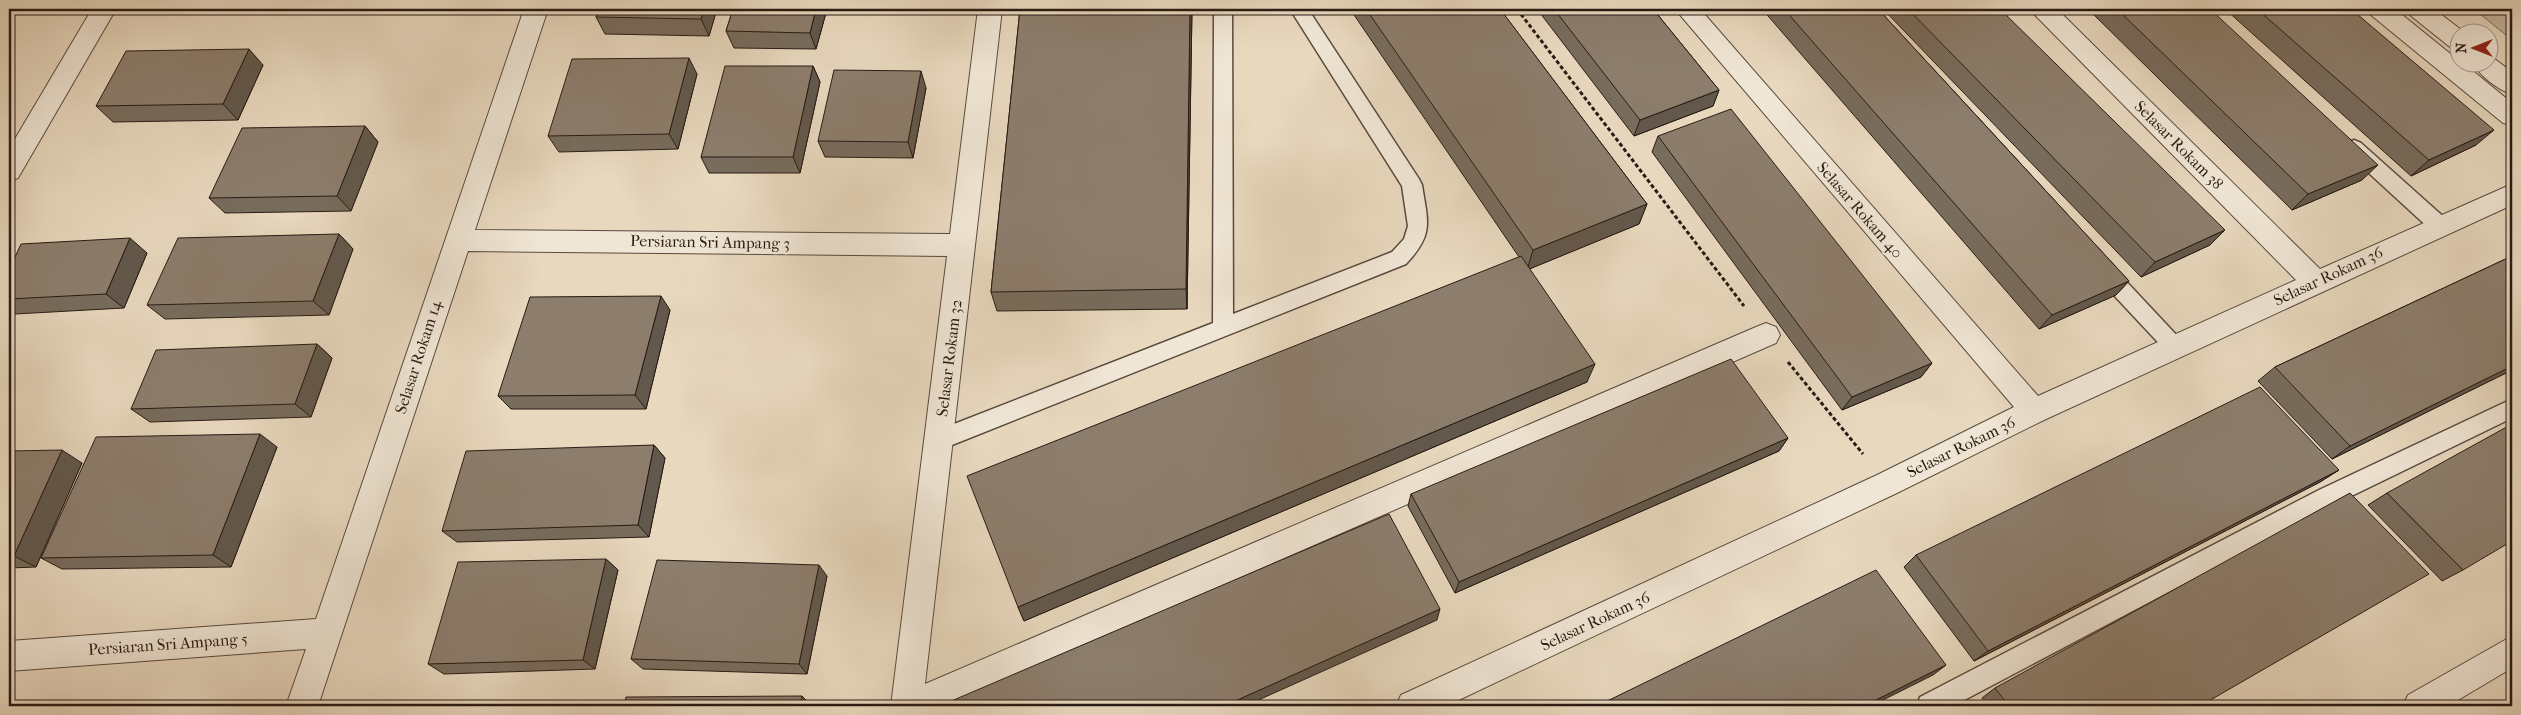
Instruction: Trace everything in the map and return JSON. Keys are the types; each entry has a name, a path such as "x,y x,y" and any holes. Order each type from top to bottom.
{"street":[{"path":"9,171 104,9"},
{"name":"Selasar Rokam 14","path":"302,706 536,9"},
{"name":"Selasar Rokam 32","path":"909,706 990,9"},
{"name":"Selasar Rokam 40","path":"1687,9 2034,411"},
{"name":"Selasar Rokam 38","path":"2043,9 2315,282"},
{"path":"2379,9 2512,116"},
{"path":"2418,9 2448,33"},
{"path":"2496,72 2512,85"},
{"name":"Selasar Rokam 36","path":"1412,706 1887,484 2034,411 2512,194"},
{"name":"Persiaran Sri Ampang 3","path":"457,240 962,245"},
{"path":"909,706 1766,335"},
{"name":"Persiaran Sri Ampang 5","path":"9,656 327,633"},
{"path":"2419,706 2512,651"}],"lane":[{"path":"1223,9 1223,327"},
{"path":"939,440 1399,258 1412,243 1418,226 1412,185 1299,9"},
{"path":"2338,134 2439,226"},
{"path":"2087,253 2174,347"},
{"path":"1929,706 2326,497 2512,408"}],"path":[{"path":"1518,9 1766,335 1887,484"}],"shaded area":[{"path":"2474,9 2512,9 2512,40 2498,29 2498,22 2490,22"}],"building":[{"path":"599,9 704,9 701,19 596,17"},
{"path":"733,9 816,9 810,33 726,31"},
{"path":"1020,9 1190,9 1186,289 991,292"},
{"path":"1366,9 1500,9 1647,204 1533,250"},
{"path":"1554,9 1653,9 1719,90 1640,120"},
{"path":"1784,9 1878,9 2129,281 2052,315"},
{"path":"1908,9 2000,9 2225,230 2155,262"},
{"path":"2117,9 2210,9 2378,165 2308,194"},
{"path":"2257,9 2351,9 2494,130 2429,160"},
{"path":"249,49 223,104 96,106 126,51"},
{"path":"689,58 669,134 548,136 572,59"},
{"path":"725,66 813,66 793,157 701,157"},
{"path":"834,70 921,71 908,142 818,141"},
{"path":"1731,109 1932,363 1852,397 1658,136"},
{"path":"365,126 337,196 209,198 242,128"},
{"path":"339,234 313,301 147,305 178,238"},
{"path":"130,238 106,294 9,299 9,270 21,244"},
{"path":"1521,256 1595,364 1018,607 967,476"},
{"path":"2512,256 2512,366 2350,446 2275,367"},
{"path":"661,296 635,395 498,396 530,297"},
{"path":"317,344 295,404 131,409 156,350"},
{"path":"1731,359 1788,438 1459,582 1411,494"},
{"path":"2260,387 2339,470 1988,651 1916,555"},
{"path":"2512,424 2512,541 2463,570 2387,493"},
{"path":"260,434 213,555 41,558 96,437"},
{"path":"654,445 638,525 442,531 466,451"},
{"path":"62,450 14,556 9,556 9,451"},
{"path":"2350,493 2429,574 2200,706 2009,706 1995,688"},
{"path":"1389,514 1440,609 1224,706 951,706 949,702"},
{"path":"606,559 583,660 428,664 458,562"},
{"path":"657,560 819,565 799,664 631,659"},
{"path":"1876,570 1946,665 1864,706 1597,706"},
{"path":"802,696 800,706 624,706 626,697"},
{"path":"1957,702 1960,706 1949,706"}]}
